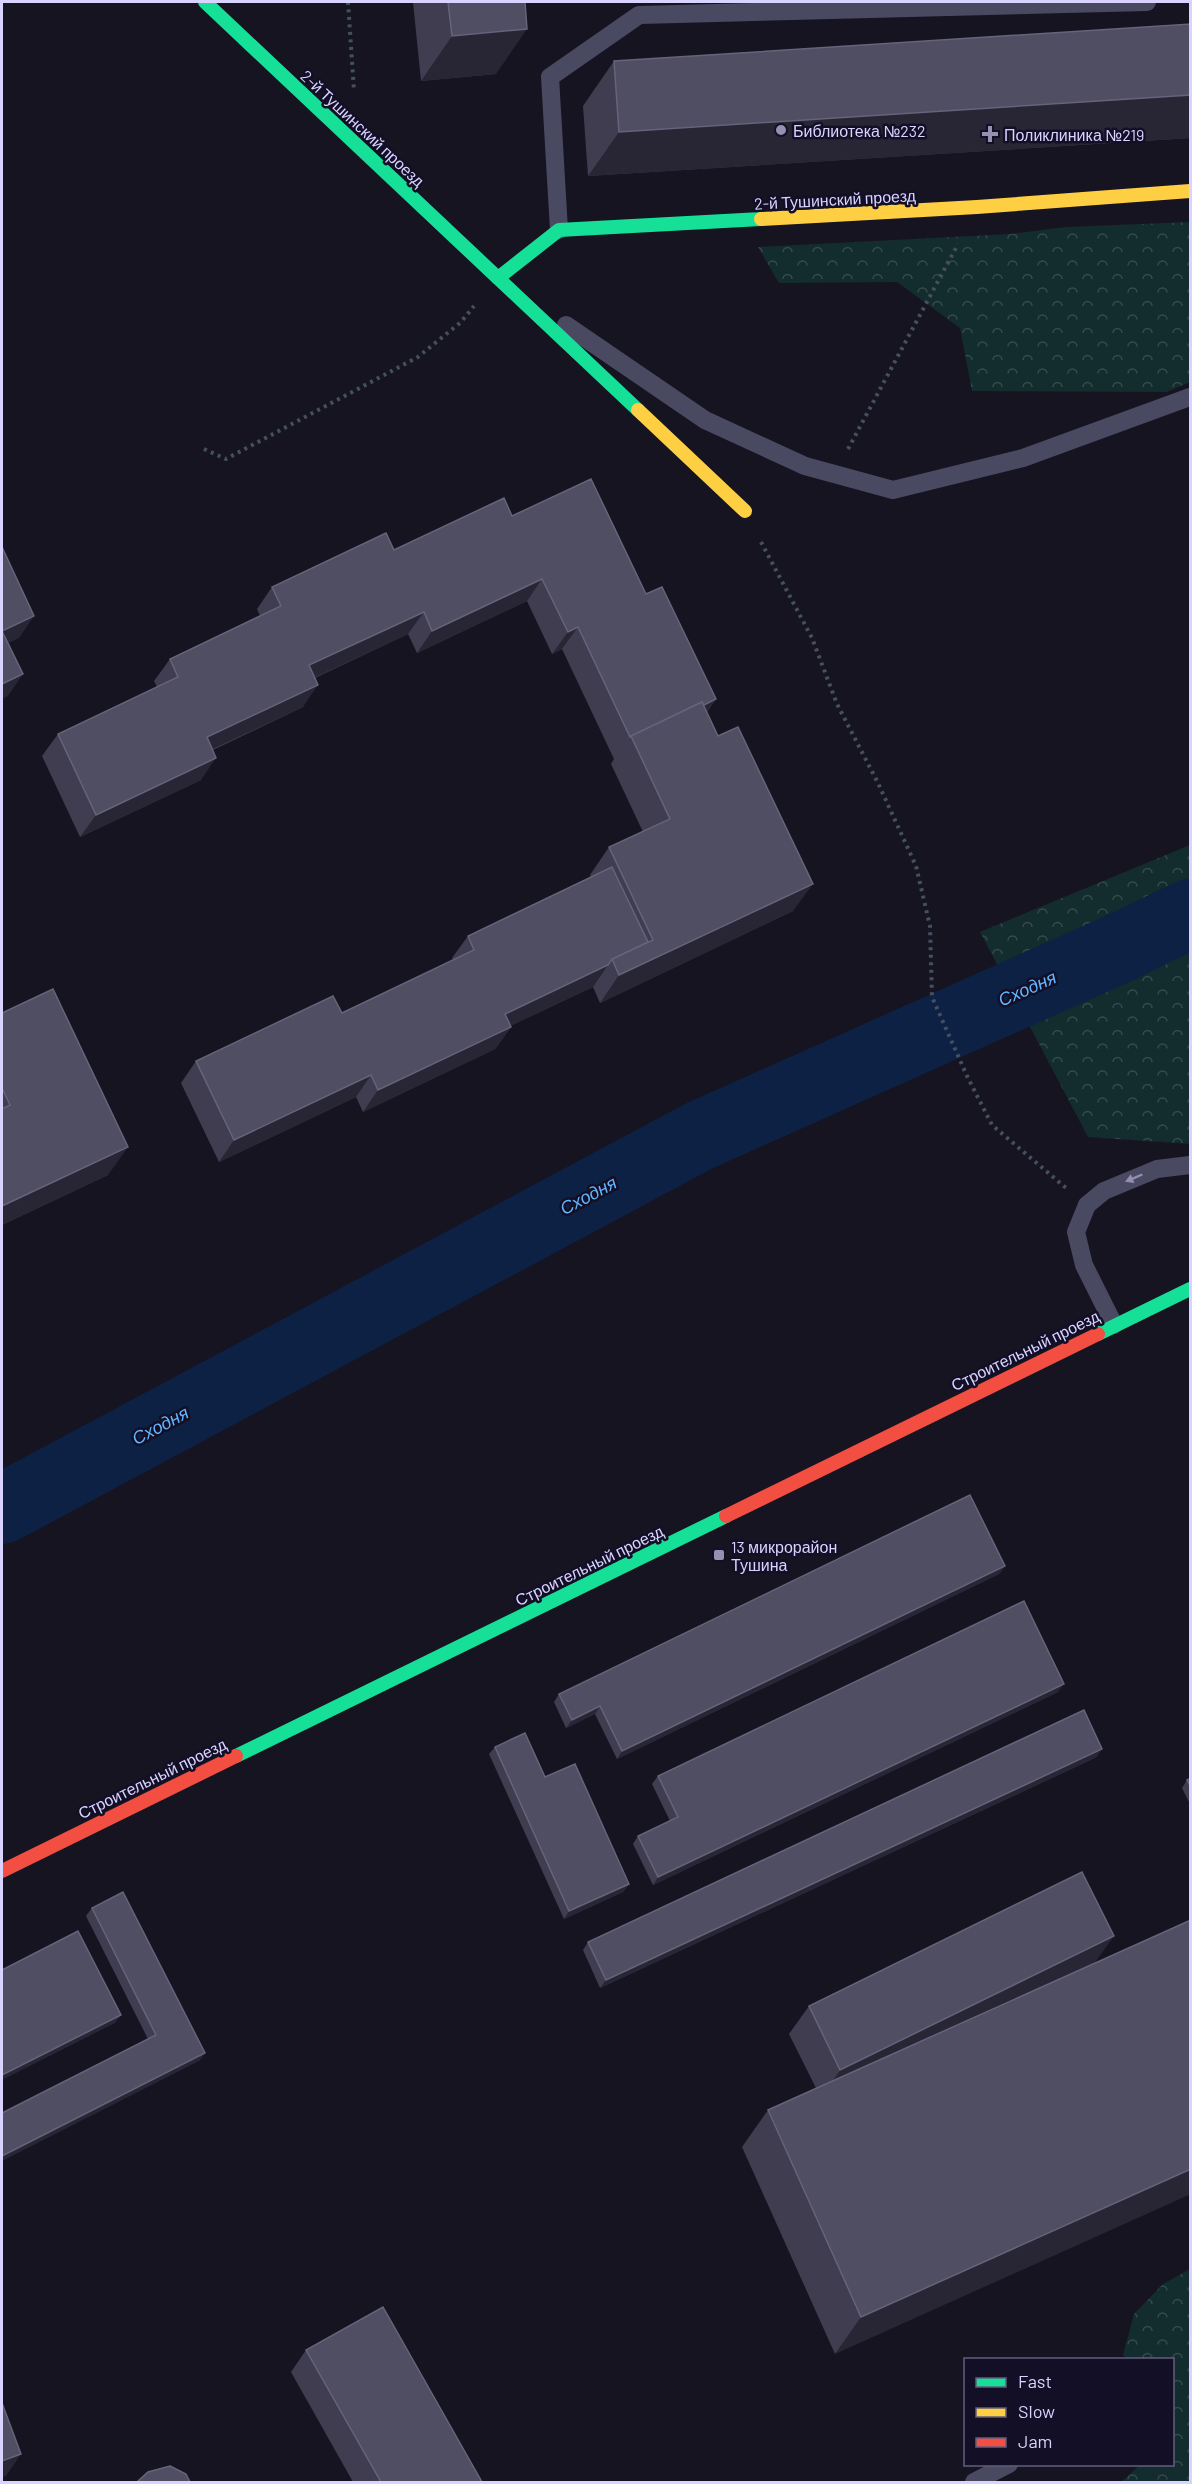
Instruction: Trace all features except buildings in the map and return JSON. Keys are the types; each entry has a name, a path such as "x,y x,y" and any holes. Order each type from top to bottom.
{"street":[{"name":"2-й Тушинский проезд","path":"205,2 745,511"},
{"name":"2-й Тушинский проезд","path":"559,230 977,207 1191,191"},
{"path":"498,278 559,230"},
{"name":"Строительный проезд","path":"2,1870 1191,1288"}],"lane":[{"path":"559,230 550,77 639,15 1147,2"},
{"path":"498,278 705,420 805,466 893,490 1023,458 1191,398"},
{"path":"1114,1325 1084,1265 1076,1232 1087,1205 1104,1191 1157,1168 1191,1165"},
{"path":"974,2482 1005,2466"}],"path":[{"path":"348,2 358,146"},
{"path":"835,474 977,207"},
{"path":"204,449 226,459 418,357 461,322 498,278"},
{"path":"745,511 812,638 837,704 878,783 916,866 930,926 932,997 967,1076 992,1125 1068,1189 1064,1197"}],"green space":[{"path":"1190,222 1190,382 1167,392 972,391 960,328 897,282 779,283 758,247 1011,234 1066,227"},
{"path":"1190,845 1190,1144 1088,1137 980,932"},
{"path":"1190,2269 1190,2482 1121,2482 1139,2466 1174,2466 1174,2358 1126,2358 1123,2355 1134,2314 1163,2284"}],"waterway":[{"name":"Сходня","path":"2,1509 699,1136 1113,951 1190,914"}],"traffic: fast":[{"path":"205,2 638,410"},
{"path":"498,278 559,230 761,219"},
{"path":"1098,1334 1190,1289"},
{"path":"236,1756 726,1516"}],"traffic: slow":[{"path":"761,219 977,207 1190,191"},
{"path":"638,410 745,511"}],"traffic: jam":[{"path":"726,1516 1098,1334"},
{"path":"2,1871 236,1756"}],"place":[{"name":"Библиотека №232","path":"781,130"},
{"name":"Поликлиника №219","path":"990,134"},
{"name":"13 микрорайон Тушина","path":"719,1555"}]}
